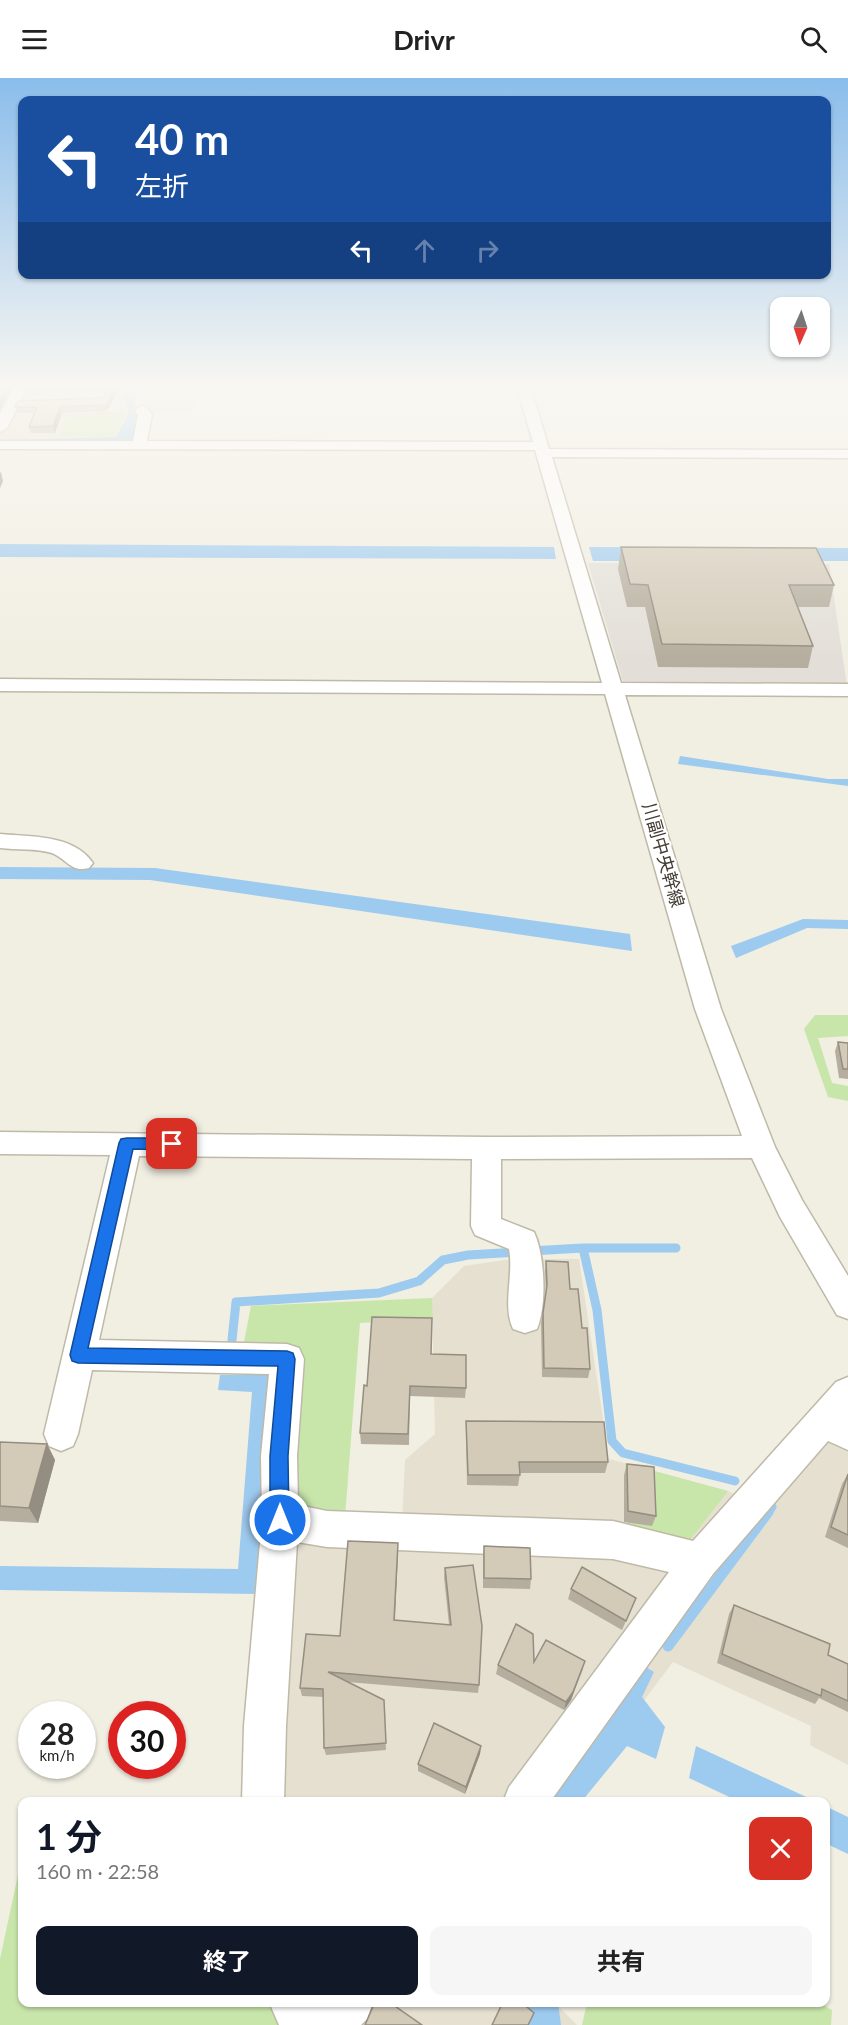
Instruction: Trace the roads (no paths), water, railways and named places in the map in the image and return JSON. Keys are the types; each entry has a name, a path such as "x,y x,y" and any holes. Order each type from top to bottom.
{"street":[{"name":"川副中央幹線","path":"553,479 708,1009 761,1147 791,1208 848,1305"},
{"path":"0,685 848,690"},
{"path":"0,841 57,848 81,863"},
{"path":"0,1143 487,1148 761,1147"},
{"path":"61,1434 127,1143"},
{"path":"487,1148 486,1226 525,1250 525,1319"},
{"path":"78,1355 287,1359 279,1456 280,1520 265,1726 263,1797"},
{"path":"528,1797 700,1561 835,1428 848,1393"},
{"path":"280,1520 327,1528 613,1540 700,1561"},
{"path":"295,2007 306,2025"},
{"path":"329,2025 345,2007"}],"water":[{"path":"0,544 554,547 556,559 0,557"},
{"path":"589,547 848,548 848,561 593,561"},
{"path":"680,756 828,779 848,779 848,786 678,764"},
{"path":"0,867 155,868 630,934 632,951 150,880 0,879"},
{"path":"803,919 848,920 848,929 807,928 736,958 731,946"},
{"path":"220,1375 269,1375 256,1594 0,1590 0,1566 238,1569 252,1392 218,1390"},
{"path":"646,1667 654,1672 642,1697 665,1727 656,1759 627,1746 585,1797 548,1797"},
{"path":"696,1746 806,1797 729,1797 689,1778"},
{"path":"830,1808 848,1817 848,1854 830,1845"},
{"path":"526,2007 559,2007 561,2025 528,2025"}],"waterway":[{"path":"530,1251 583,1248"},
{"path":"583,1248 676,1248"},
{"path":"583,1248 597,1310 612,1441 623,1453 735,1481"},
{"path":"232,1340 236,1302 379,1293 419,1281 443,1260 468,1255 518,1252"},
{"path":"767,1514 772,1507"},
{"path":"668,1646 768,1512"}]}
